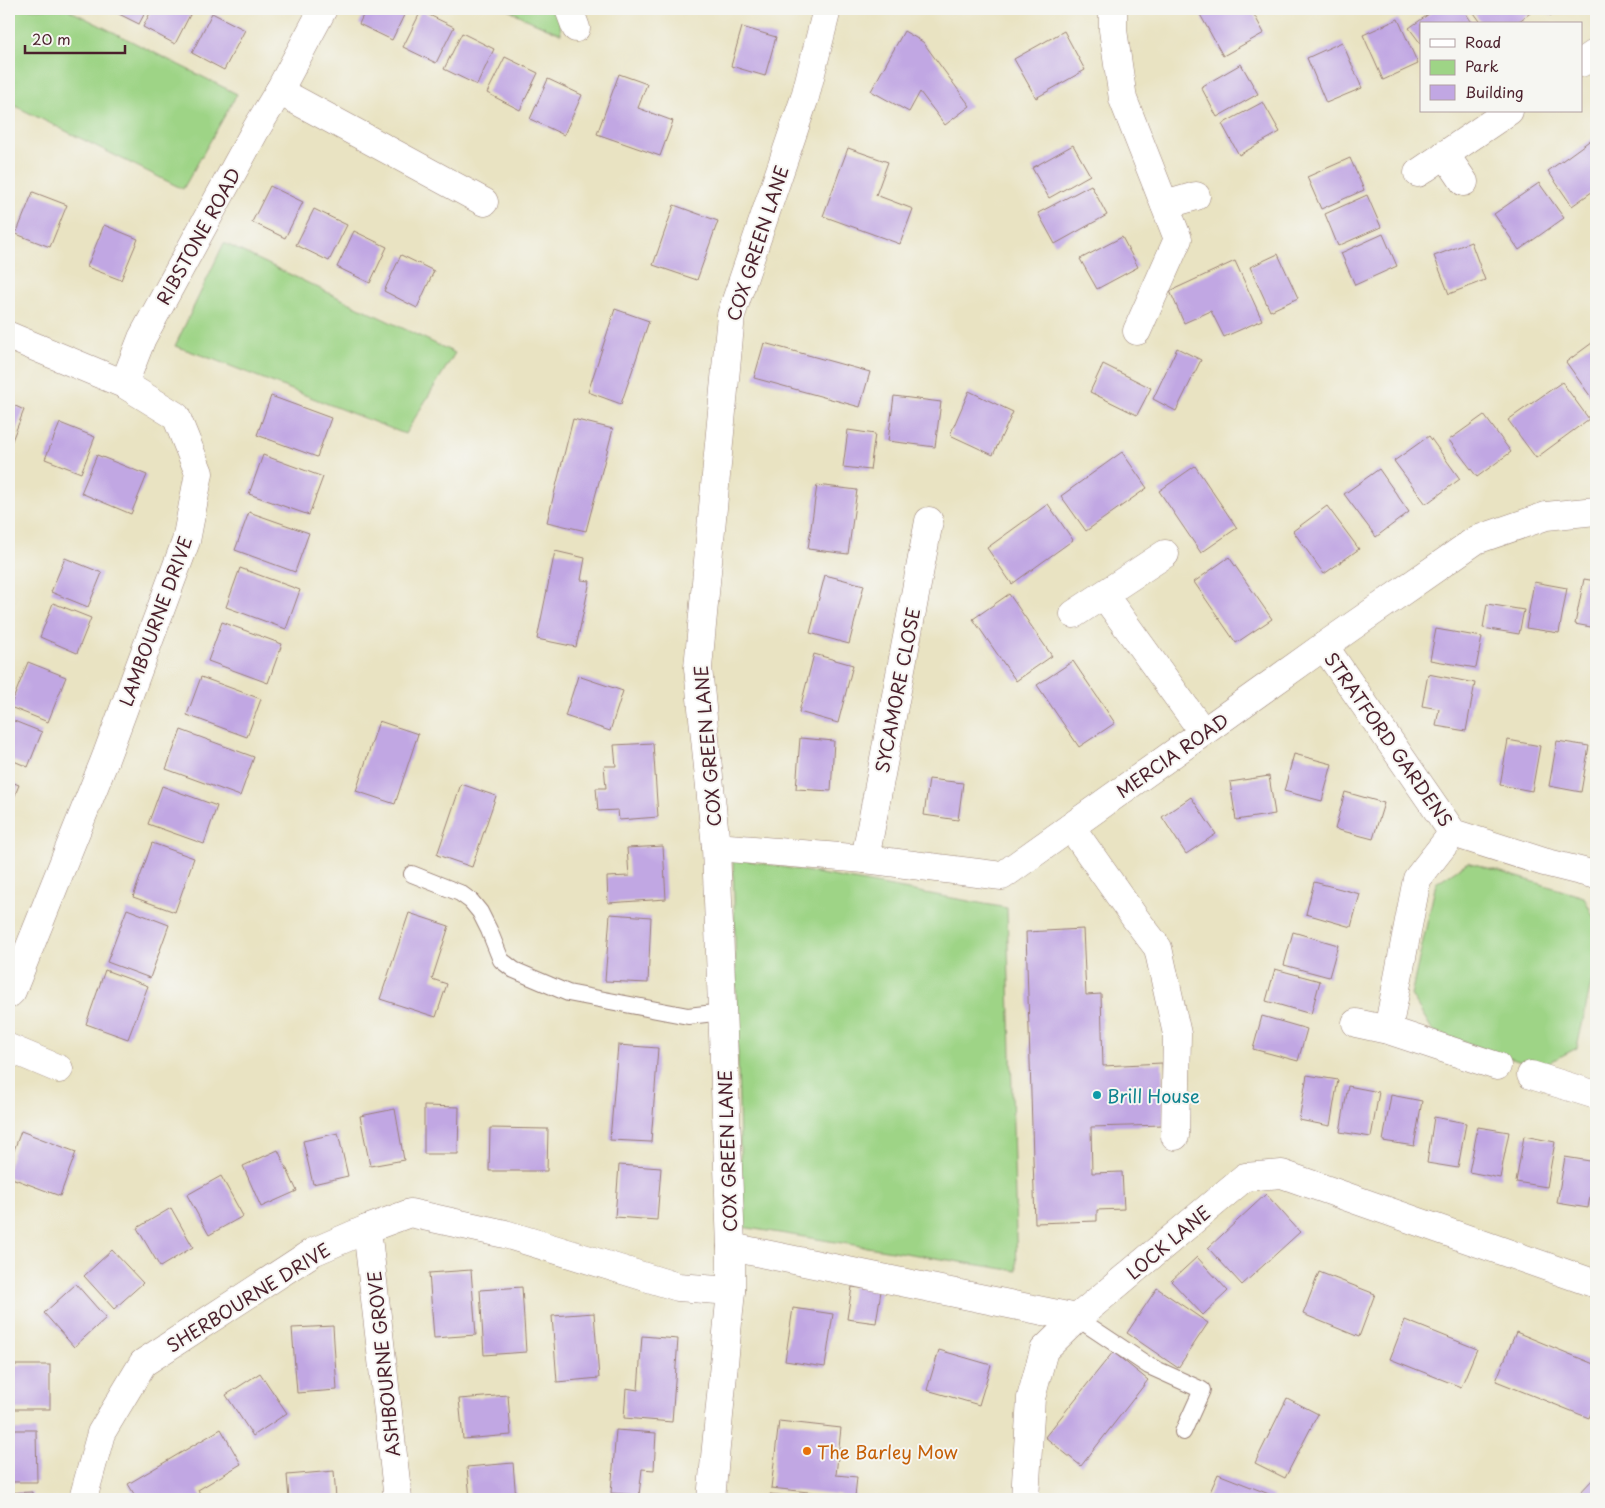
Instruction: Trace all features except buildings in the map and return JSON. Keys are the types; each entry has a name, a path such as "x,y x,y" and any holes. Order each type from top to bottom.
{"street":[{"name":"RIBSTONE ROAD","path":"124,384 142,338 323,9"},
{"name":"COX GREEN LANE","path":"711,1499 730,1291 731,1247 716,846 698,668 731,315 805,97 827,9"},
{"path":"1113,9 1113,30 1123,99 1178,239 1137,331"},
{"path":"1582,62 1596,53"},
{"path":"279,91 484,202"},
{"path":"1418,173 1508,112"},
{"path":"1445,154 1464,182"},
{"path":"1165,205 1196,196"},
{"name":"LAMBOURNE DRIVE","path":"9,336 124,384 176,416 199,473 186,541 101,771 12,991 9,994"},
{"name":"MERCIA ROAD","path":"716,846 864,859 1002,876 1476,540 1546,516 1596,511"},
{"name":"SYCAMORE CLOSE","path":"864,859 929,522"},
{"path":"1074,614 1165,554"},
{"path":"1104,595 1204,732"},
{"name":"STRATFORD GARDENS","path":"1324,646 1454,833 1544,862 1596,875"},
{"path":"1071,826 1158,948 1177,1034 1175,1136"},
{"name":"STRATFORD GARDENS","path":"1388,1030 1417,879 1454,833"},
{"path":"1356,1023 1388,1030 1497,1066"},
{"path":"9,1048 60,1069"},
{"path":"1531,1075 1595,1091"},
{"name":"LOCK LANE","path":"1025,1499 1031,1398 1044,1350 1077,1318 1245,1177 1282,1174 1596,1284"},
{"name":"SHERBOURNE DRIVE","path":"83,1499 101,1432 144,1363 313,1252 410,1213 505,1234 678,1287 730,1291"},
{"name":"ASHBOURNE GROVE","path":"368,1229 398,1499"},
{"path":"731,1247 1077,1318"}],"lane":[{"path":"412,874 460,893 472,900 486,924 502,960 514,970 568,993 688,1016 722,1012"},
{"path":"1077,1318 1149,1366 1202,1390 1182,1432"}],"green space":[{"path":"9,9 67,9 237,94 183,189 9,103"},
{"path":"508,9 559,9 561,34 524,18"},
{"path":"224,243 455,353 405,434 175,346"},
{"path":"733,858 1007,908 1017,1271 742,1227"},
{"path":"1468,862 1584,897 1596,922 1596,961 1577,1048 1538,1068 1433,1031 1411,995 1436,883"}],"place":[{"name":"Brill House","path":"1097,1095"},
{"name":"The Barley Mow","path":"807,1451"}]}
